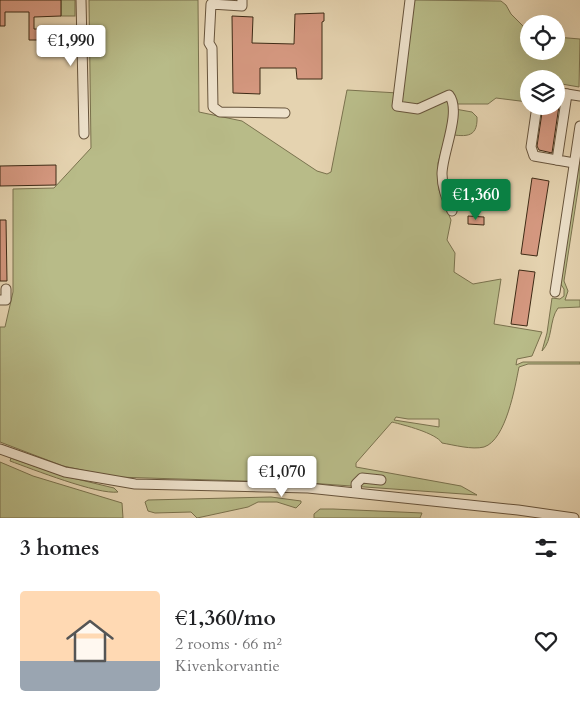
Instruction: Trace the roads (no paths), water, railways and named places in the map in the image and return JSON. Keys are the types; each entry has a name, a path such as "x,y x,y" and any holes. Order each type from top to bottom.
{"street":[{"path":"81,0 84,134"},
{"path":"242,0 242,6 211,2 209,43 212,48 213,107 220,112 286,113"},
{"path":"410,0 397,106 418,109 449,95 451,98 453,104 451,127 442,174 443,186 452,211"},
{"path":"557,160 567,94 580,96"},
{"path":"536,115 531,147 534,156 574,163"},
{"path":"555,292 580,126"},
{"path":"3,300 6,289"},
{"path":"0,449 65,472 135,484 255,485 357,492 517,514 574,518"},
{"path":"357,492 356,484 362,478 381,480"}]}
